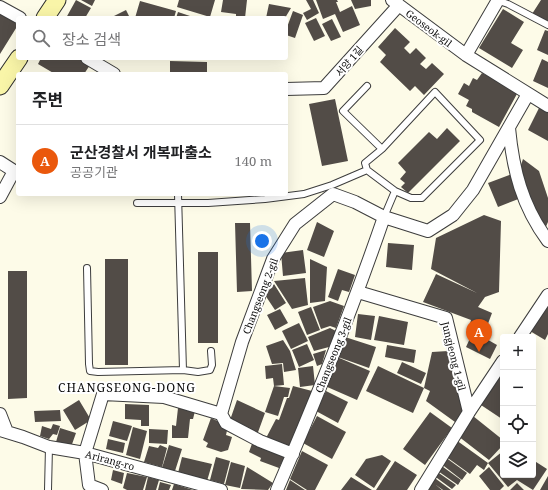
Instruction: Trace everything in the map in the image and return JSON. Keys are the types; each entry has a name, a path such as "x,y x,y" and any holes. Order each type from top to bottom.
{"street":[{"path":"46,16 57,0"},
{"path":"466,55 497,0"},
{"name":"Geoseok-gil","path":"395,2 466,55 548,106"},
{"name":"서양 1길","path":"288,89 324,88 336,76 395,2"},
{"path":"0,7 16,16"},
{"path":"0,86 18,60"},
{"path":"90,60 111,72"},
{"name":"Changseong 2-gil","path":"221,414 242,342 273,259 295,224 333,194 355,202 384,218 428,231 453,215 473,190 528,94"},
{"path":"508,128 512,158 520,188 536,225 548,241"},
{"path":"0,162 14,171 0,197"},
{"name":"Changseong 3-gil","path":"277,490 358,292 384,218"},
{"name":"Jungjeong 1-gil","path":"358,292 446,318 468,412"},
{"path":"522,334 548,295"},
{"path":"421,490 468,412 500,365"},
{"path":"102,490 89,485 85,453 103,394 164,397 221,414 226,423 260,441 293,454"},
{"path":"0,414 3,431"},
{"name":"Arirang-ro","path":"3,431 49,447 85,453 221,490"}],"lane":[{"path":"497,0 508,4 548,25"},
{"path":"367,86 343,111 382,149"},
{"path":"435,92 480,140 422,198 411,198 396,191 367,170 365,163 382,149 435,92"},
{"path":"137,203 208,203 265,199 304,194 332,186 367,170"},
{"path":"384,218 396,191"},
{"path":"178,196 183,370"},
{"path":"87,268 90,371 183,370 198,372 210,370 212,365 211,351"},
{"path":"48,490 49,447"}],"building":[{"path":"76,0 91,8 86,16 67,16"},
{"path":"81,0 95,0 92,6"},
{"path":"179,0 215,0 210,16 177,7"},
{"path":"223,0 247,0 245,16 236,16 236,14 221,12"},
{"path":"306,0 313,0 319,13 307,20 303,13 311,9"},
{"path":"316,0 337,0 338,2 336,2 340,12 352,6 360,25 343,32 335,14 323,19"},
{"path":"351,0 371,0 371,6 355,9"},
{"path":"541,0 548,0 548,23 532,14"},
{"path":"140,1 176,11 175,16 136,16"},
{"path":"269,4 291,8 286,16 266,16"},
{"path":"503,9 524,22 511,43 523,50 512,68 479,48"},
{"path":"126,10 129,16 114,16"},
{"path":"293,11 303,15 295,38 288,36 288,25"},
{"path":"178,12 190,16 177,16"},
{"path":"1,13 16,24 16,28 0,54"},
{"path":"316,18 325,36 314,41 305,23"},
{"path":"332,19 341,37 331,41 322,24"},
{"path":"395,28 410,42 404,48 410,54 416,48 426,58 420,64 426,69 432,63 444,74 424,95 415,86 410,91 380,62 386,55 378,47"},
{"path":"545,30 548,31 548,55 537,50"},
{"path":"542,59 548,62 548,88 533,81"},
{"path":"40,60 81,60 90,65 85,72 52,72 38,64"},
{"path":"170,61 207,62 207,72 170,72"},
{"path":"482,73 518,92 499,127 472,112 472,109 466,106 469,100 458,94 464,83 469,86 473,78 477,80"},
{"path":"335,99 348,161 322,166 309,104"},
{"path":"540,106 548,111 548,141 528,130"},
{"path":"447,128 460,141 408,193 401,187 405,183 400,179 406,172 398,163 429,132 437,139"},
{"path":"523,159 539,171 548,198 548,222 544,231 519,171"},
{"path":"512,174 521,198 498,207 488,183"},
{"path":"484,215 501,221 499,292 485,297 478,307 492,313 483,337 497,345 490,359 466,347 473,332 468,331 471,320 423,302 436,274 477,293 431,269 436,238"},
{"path":"317,222 334,231 324,257 307,250"},
{"path":"235,223 250,223 252,291 237,292"},
{"path":"388,243 414,245 412,270 386,267"},
{"path":"303,250 306,273 283,276 281,253"},
{"path":"198,252 218,252 218,343 198,343"},
{"path":"105,259 128,259 128,365 105,365"},
{"path":"310,259 327,267 325,301 310,303"},
{"path":"338,269 355,275 349,292 342,290 338,301 328,297"},
{"path":"8,271 27,271 27,398 8,399"},
{"path":"305,278 308,305 292,309 274,281"},
{"path":"274,284 286,303 275,310 265,295"},
{"path":"330,301 344,306 336,328 330,326 321,329 313,307"},
{"path":"548,304 548,334 545,340 530,331"},
{"path":"311,307 320,330 307,335 298,312"},
{"path":"280,309 288,323 275,330 267,315"},
{"path":"358,314 375,316 371,340 355,337"},
{"path":"379,316 408,322 404,345 374,340"},
{"path":"299,323 308,341 291,349 282,331"},
{"path":"330,328 336,331 329,347 314,351 308,337"},
{"path":"345,337 376,347 369,368 338,357"},
{"path":"283,340 290,351 296,370 284,372 283,363 272,364 266,346"},
{"path":"307,344 314,360 299,367 292,350"},
{"path":"387,345 416,350 414,363 385,357"},
{"path":"326,350 322,364 317,366 313,354"},
{"path":"448,351 463,411 455,422 426,401 430,391 424,388 432,352"},
{"path":"337,357 370,371 357,400 325,386"},
{"path":"402,362 426,373 421,384 397,373"},
{"path":"282,364 284,385 274,386 273,378 266,379 265,366"},
{"path":"313,366 315,385 300,387 298,368"},
{"path":"378,366 424,388 413,413 366,391"},
{"path":"500,376 500,418 481,405"},
{"path":"274,386 290,388 288,397 284,397 278,416 265,412"},
{"path":"293,386 312,391 288,449 265,440 276,419 279,420"},
{"path":"326,391 348,402 338,423 316,411"},
{"path":"79,400 91,420 75,430 63,410"},
{"path":"237,400 265,413 257,435 229,423"},
{"path":"125,404 149,405 149,426 141,426 141,420 125,419"},
{"path":"178,408 195,411 193,419 190,419 188,438 172,438 172,425 176,426"},
{"path":"60,410 61,421 35,422 34,411"},
{"path":"430,412 452,428 425,465 403,449"},
{"path":"317,416 346,432 332,459 303,443"},
{"path":"473,416 500,438 500,448 489,460 458,436"},
{"path":"211,418 228,426 226,435 232,437 228,450 221,452 206,447 208,443 203,440"},
{"path":"113,421 132,426 127,441 109,436"},
{"path":"53,424 60,426 57,435 53,434 49,439 40,436 42,426 51,429"},
{"path":"133,427 147,431 140,459 126,455"},
{"path":"60,428 76,433 71,447 56,442"},
{"path":"149,429 168,430 167,444 149,443"},
{"path":"108,439 125,443 123,453 106,449"},
{"path":"456,440 488,463 484,470 477,465 470,474 445,456"},
{"path":"253,441 281,451 284,458 279,468 260,461 261,458 249,452"},
{"path":"160,445 167,448 162,467 144,462 149,446 158,448"},
{"path":"169,445 182,449 175,471 162,468"},
{"path":"302,451 328,465 315,490 307,490 290,479"},
{"path":"500,453 500,477 488,463"},
{"path":"382,455 391,461 374,488 355,475 366,459"},
{"path":"182,457 212,464 207,481 178,473"},
{"path":"216,457 230,461 224,484 210,480"},
{"path":"445,457 467,473 462,480 440,463"},
{"path":"395,461 417,475 407,490 376,490"},
{"path":"231,462 245,466 240,488 225,485"},
{"path":"536,462 547,469 533,490 517,480 508,487 500,478 536,478"},
{"path":"439,464 461,480 458,485 435,469"},
{"path":"247,467 273,483 268,490 241,489"},
{"path":"489,467 504,486 500,490 490,490 479,476"},
{"path":"113,470 124,473 122,484 111,480"},
{"path":"436,471 456,485 452,489 433,475"},
{"path":"127,473 147,477 143,490 127,490 123,488"},
{"path":"432,476 451,490 443,490 429,480"},
{"path":"548,476 548,490 540,490"},
{"path":"148,477 159,480 156,490 145,490"},
{"path":"351,477 372,490 341,490"},
{"path":"290,480 305,490 286,490"},
{"path":"431,481 442,490 424,490"},
{"path":"160,482 171,485 169,490 158,490"},
{"path":"517,483 524,490 510,490"},
{"path":"174,484 193,490 172,490"}],"place":[{"name":"군산경찰서 개복파출소","path":"479,352"}],"district":[{"name":"CHANGSEONG-DONG","path":"127,387"}]}
